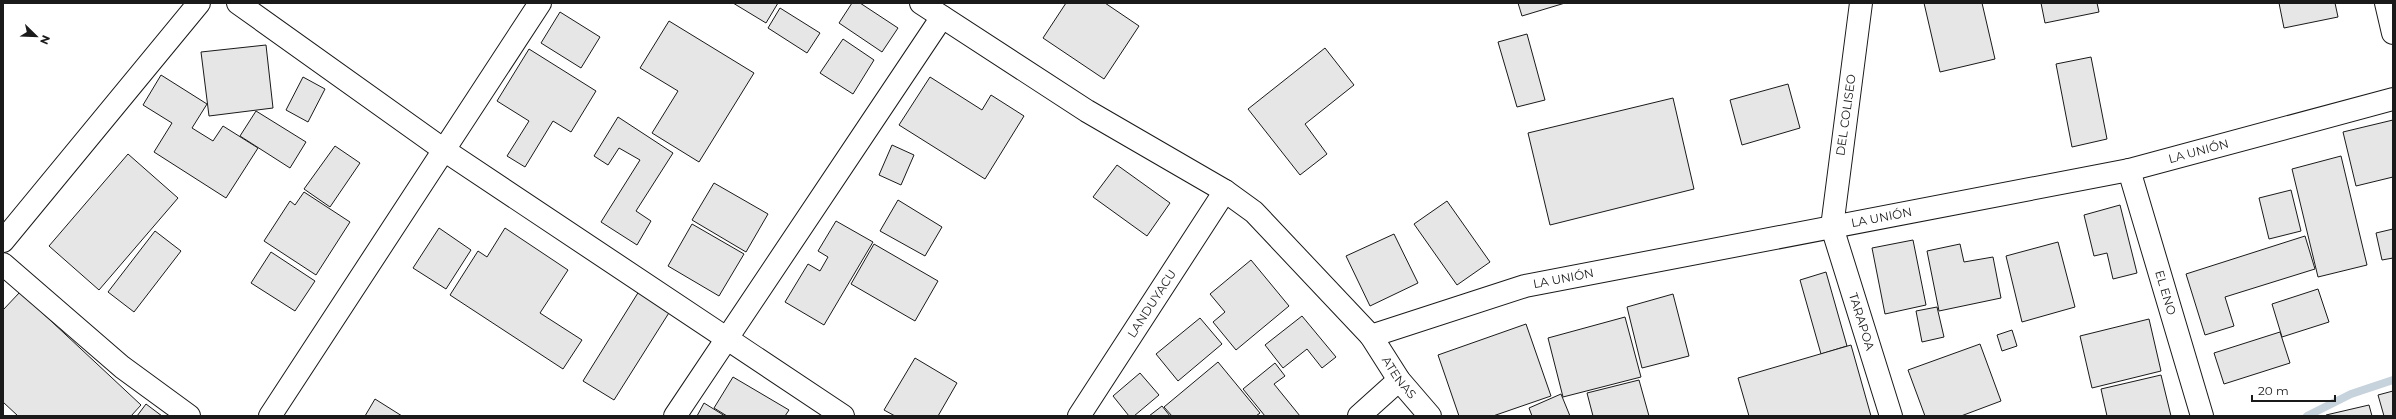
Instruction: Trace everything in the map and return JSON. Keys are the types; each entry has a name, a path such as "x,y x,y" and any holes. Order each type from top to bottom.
{"street":[{"path":"3,241 199,3"},
{"path":"238,3 444,150 843,416"},
{"path":"270,416 540,3"},
{"name":"ATENAS","path":"922,3 1087,111 1225,192 1254,212 1371,336 1399,380 1430,416"},
{"name":"DEL COLISEO","path":"1832,227 1861,3"},
{"path":"2386,3 2393,33"},
{"path":"675,416 942,17"},
{"name":"LA UNIÓN","path":"1371,336 1524,286 2129,170 2393,99"},
{"name":"EL ENO","path":"2129,170 2202,416"},
{"name":"LANDUYACU","path":"1079,416 1225,192"},
{"name":"TARAPOA","path":"1832,227 1891,416"},
{"path":"3,264 122,368 189,416"},
{"path":"1359,416 1399,380"}],"building":[{"path":"733,3 778,3 766,23"},
{"path":"852,3 860,3 898,28 882,52 839,23"},
{"path":"1066,3 1105,3 1139,26 1104,79 1043,38"},
{"path":"1518,3 1565,3 1522,16"},
{"path":"1924,3 1982,3 1995,59 1940,72"},
{"path":"2041,3 2097,3 2099,12 2045,23"},
{"path":"2279,3 2335,3 2338,17 2284,28"},
{"path":"780,8 820,33 807,53 768,28"},
{"path":"560,12 600,37 581,68 541,43"},
{"path":"669,21 754,73 699,162 652,133 678,91 640,68"},
{"path":"1527,34 1545,100 1517,107 1498,42"},
{"path":"843,39 874,60 853,94 820,73"},
{"path":"266,45 273,108 209,116 201,52"},
{"path":"1325,48 1354,85 1305,124 1327,154 1300,175 1248,109"},
{"path":"529,49 596,91 571,132 553,121 525,167 507,156 529,121 497,101"},
{"path":"2091,57 2107,139 2072,147 2056,64"},
{"path":"161,75 207,104 192,128 213,141 223,126 258,148 226,198 154,152 172,123 143,105"},
{"path":"303,77 325,89 308,122 286,110"},
{"path":"930,77 982,110 991,95 1024,116 985,179 899,125"},
{"path":"1788,84 1800,128 1742,145 1730,100"},
{"path":"1673,98 1694,189 1550,225 1528,133"},
{"path":"256,111 306,142 290,168 240,136"},
{"path":"618,117 673,153 636,211 651,221 637,245 601,222 640,160 619,148 608,165 594,156"},
{"path":"2393,120 2393,177 2356,186 2343,132"},
{"path":"892,145 914,155 901,185 879,175"},
{"path":"335,146 360,163 330,207 304,189"},
{"path":"128,154 178,198 99,290 49,246"},
{"path":"2341,156 2367,265 2318,277 2292,169"},
{"path":"1117,165 1170,203 1147,236 1093,197"},
{"path":"714,183 768,214 746,252 692,220"},
{"path":"2291,190 2301,231 2269,239 2259,198"},
{"path":"304,192 350,222 316,275 264,241 290,201 295,205"},
{"path":"898,200 942,227 925,256 880,231"},
{"path":"1447,201 1490,262 1457,285 1414,224"},
{"path":"2120,205 2137,273 2113,279 2107,253 2094,256 2084,215"},
{"path":"836,221 873,242 824,325 785,302 808,264 820,271 828,257 818,251"},
{"path":"692,224 744,254 719,296 668,266"},
{"path":"439,228 471,250 446,289 413,268"},
{"path":"505,228 568,270 540,313 582,340 563,369 450,295 478,251 487,257"},
{"path":"2393,229 2393,258 2382,260 2376,233"},
{"path":"155,231 181,251 134,312 108,292"},
{"path":"1394,234 1418,283 1370,306 1346,256"},
{"path":"2305,236 2315,269 2225,297 2234,326 2205,335 2186,274"},
{"path":"1913,240 1926,305 1885,314 1872,248"},
{"path":"2058,242 2075,307 2022,322 2006,256"},
{"path":"874,244 938,281 915,321 851,284"},
{"path":"1960,244 1964,262 1993,257 2001,298 1939,311 1927,251"},
{"path":"271,252 315,281 295,311 251,283"},
{"path":"1251,260 1289,306 1236,350 1213,322 1225,312 1210,294"},
{"path":"1826,272 1847,346 1821,354 1800,280"},
{"path":"641,288 672,308 614,400 583,381"},
{"path":"2318,289 2329,322 2282,337 2272,304"},
{"path":"20,292 141,405 131,416 18,416 3,402 3,310"},
{"path":"1673,294 1689,356 1642,368 1627,307"},
{"path":"1937,307 1944,337 1922,342 1916,311"},
{"path":"1302,316 1336,357 1322,368 1307,349 1283,368 1265,345"},
{"path":"1625,317 1641,377 1563,397 1548,338"},
{"path":"1200,318 1222,344 1178,381 1156,354"},
{"path":"2149,319 2161,371 2092,388 2080,336"},
{"path":"1526,324 1551,396 1493,416 1459,416 1438,355"},
{"path":"2012,330 2017,346 2002,351 1997,335"},
{"path":"2280,332 2290,363 2224,384 2214,353"},
{"path":"1980,344 2001,401 1961,416 1925,416 1908,370"},
{"path":"1851,345 1871,416 1749,416 1738,378"},
{"path":"915,358 957,383 938,416 895,416 884,410"},
{"path":"1218,362 1260,413 1256,416 1172,416 1164,407"},
{"path":"1275,363 1285,376 1274,384 1300,416 1265,416 1243,389"},
{"path":"1140,373 1159,395 1134,416 1129,416 1113,396"},
{"path":"2161,375 2171,416 2107,416 2101,389"},
{"path":"733,377 789,410 785,416 727,416 714,408"},
{"path":"1639,380 1649,416 1593,416 1587,393"},
{"path":"2393,391 2393,416 2384,416 2378,395"},
{"path":"1561,394 1570,416 1532,416 1529,408"},
{"path":"375,399 402,416 365,416"},
{"path":"704,403 725,416 697,416"},
{"path":"146,404 162,416 137,416"},
{"path":"2369,405 2372,416 2326,416 2326,415"},
{"path":"1162,406 1170,416 1149,416"}],"waterway":[{"path":"2307,416 2351,394 2393,380"}]}
